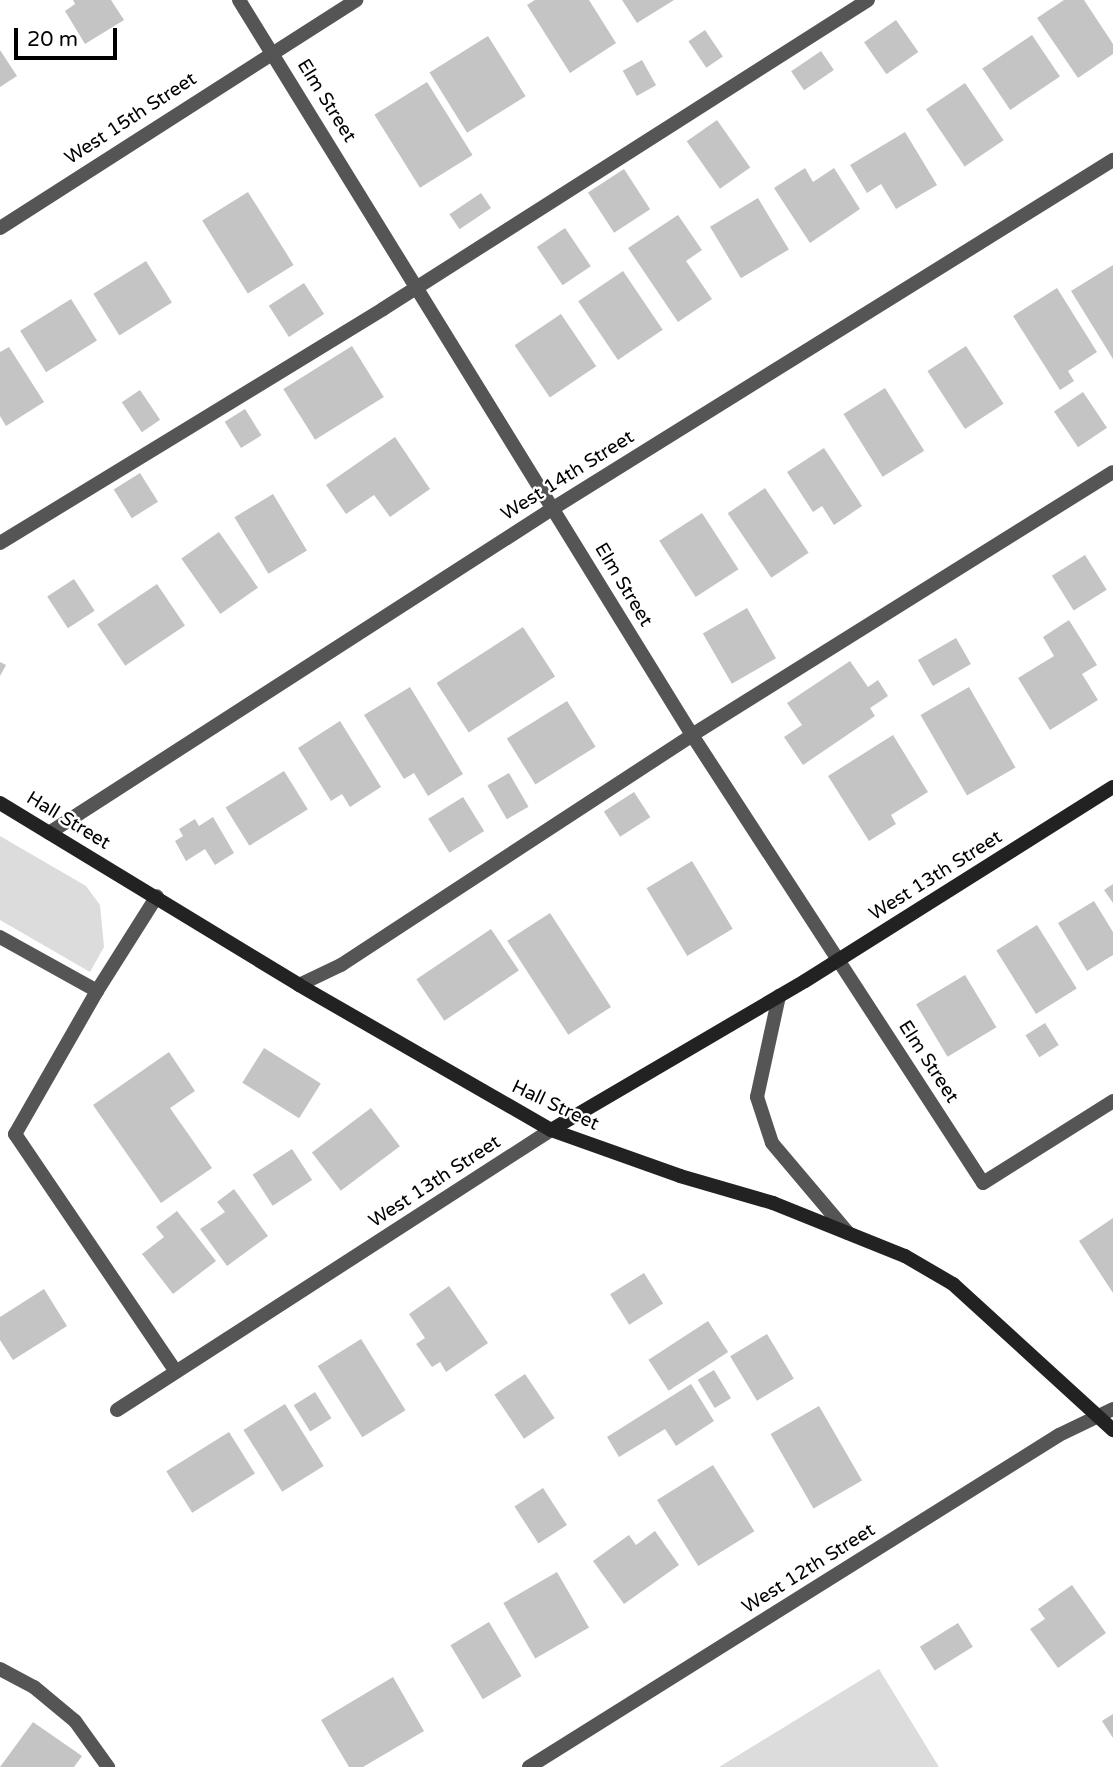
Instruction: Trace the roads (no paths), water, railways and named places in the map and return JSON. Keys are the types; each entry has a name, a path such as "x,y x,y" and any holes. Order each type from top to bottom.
{"street":[{"name":"Elm Street","path":"239,0 692,735 983,1183 1113,1101"},
{"name":"West 15th Street","path":"0,228 272,51 356,0"},
{"path":"0,542 417,285 868,0"},
{"name":"West 14th Street","path":"49,832 552,509 1113,160"},
{"path":"299,985 341,965 410,922 692,735 1113,472"},
{"name":"West 13th Street","path":"117,1410 551,1130 779,996 1113,787"},
{"name":"Hall Street","path":"0,803 157,896 299,985 551,1130 680,1176 774,1203 905,1256 953,1284 1099,1415"},
{"path":"157,896 97,991 15,1134 176,1372"},
{"path":"0,937 97,991"},
{"path":"779,996 757,1097 772,1143 848,1233"},
{"name":"West 12th Street","path":"529,1767 1059,1435 1113,1409"},
{"path":"1099,1415 1113,1430"},
{"path":"0,1669 34,1687 75,1721 108,1767"}]}
